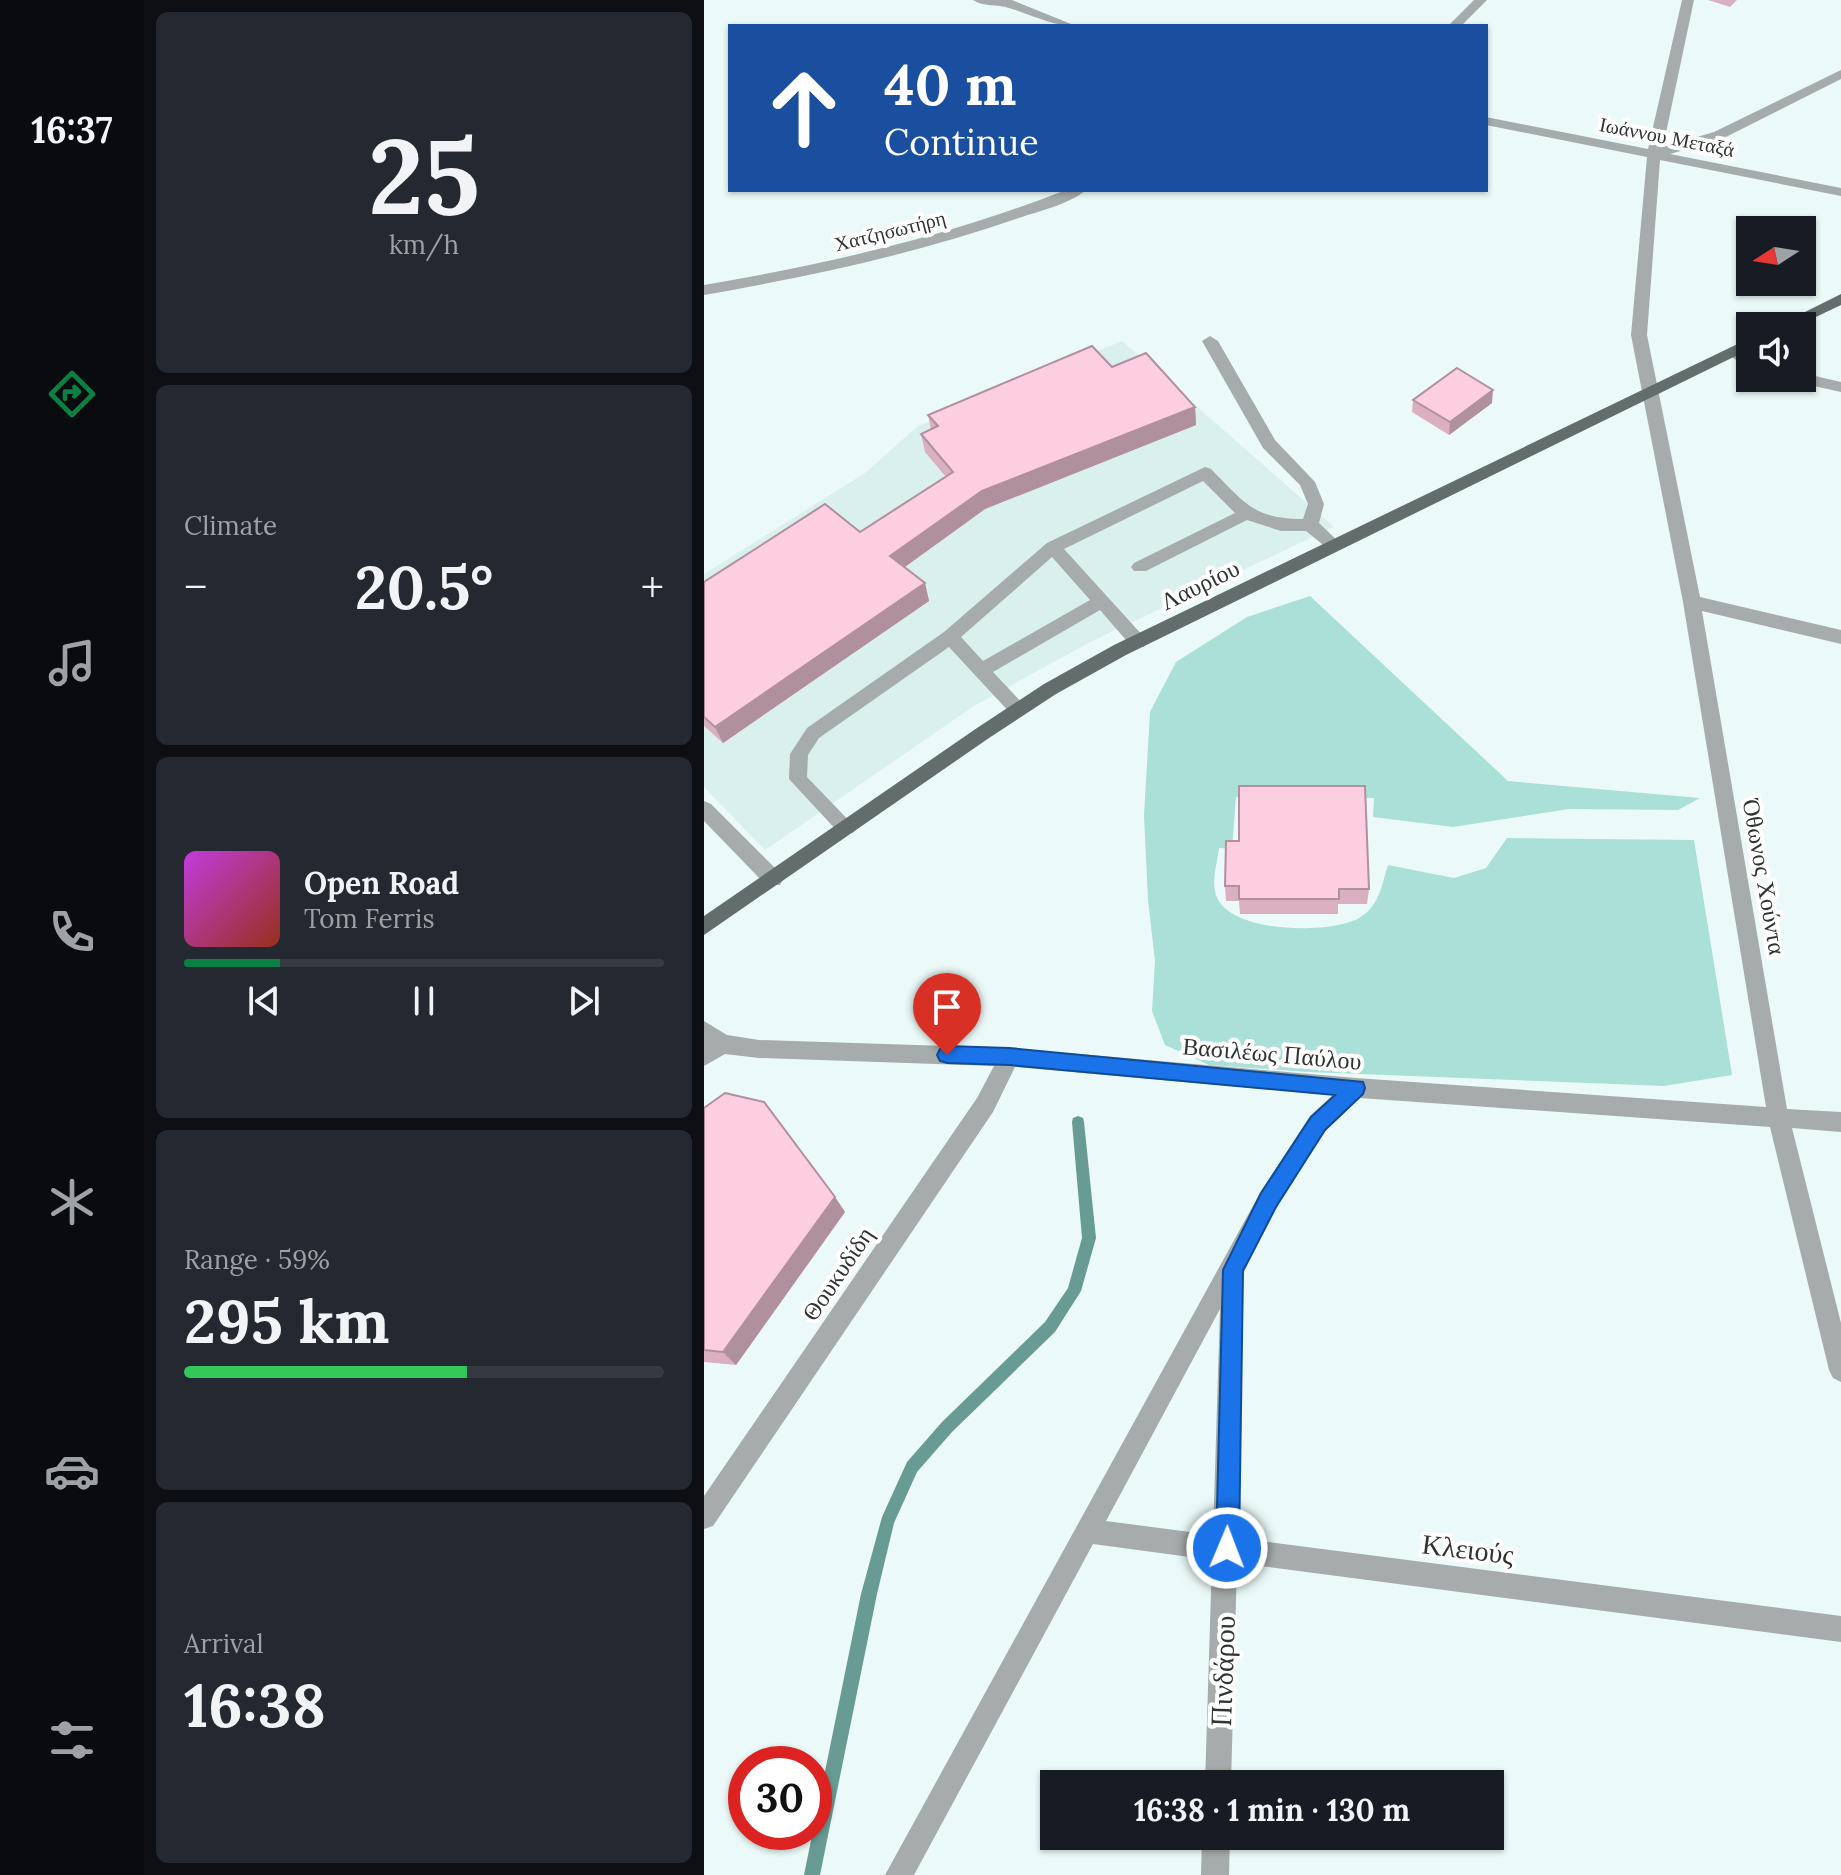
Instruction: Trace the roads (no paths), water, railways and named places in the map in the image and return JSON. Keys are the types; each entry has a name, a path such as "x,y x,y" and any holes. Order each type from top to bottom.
{"main road":[{"path":"1814,312 1841,299"},
{"name":"Λαυρίου","path":"704,927 1018,710 1138,642 1736,350"}],"street":[{"path":"979,0 1006,1 1065,24"},
{"path":"1456,24 1481,0"},
{"name":"Όθωνος Χούντα","path":"1688,0 1654,155 1639,335 1692,602 1778,1116 1841,1370"},
{"path":"1654,155 1719,135 1841,74"},
{"name":"Ιωάννου Μεταξά","path":"1488,121 1841,192"},
{"name":"Χατζησωτήρη","path":"704,290 912,249 988,226 1074,192"},
{"path":"1210,341 1269,444 1307,482 1316,504 1310,525"},
{"path":"1816,381 1841,387"},
{"path":"846,828 798,779 799,754 813,733 950,637 1053,547 1205,473 1246,514 1281,525 1310,525 1334,545"},
{"path":"1140,567 1246,514"},
{"path":"1053,547 1138,642"},
{"path":"982,670 1102,601"},
{"path":"1692,602 1841,637"},
{"path":"950,637 1018,710"},
{"path":"704,809 773,879"},
{"name":"Βασιλέως Παύλου","path":"704,1030 713,1051 759,1049 1009,1057 1356,1088 1841,1122"},
{"name":"Θουκυδίδη","path":"704,1517 985,1105 1009,1057"},
{"path":"899,1875 1233,1270 1268,1200 1318,1123 1356,1088"},
{"name":"Πινδάρου","path":"1219,1770 1233,1270"},
{"name":"Κλειούς","path":"1088,1531 1841,1629"},
{"path":"1215,1875 1216,1850"}],"waterway":[{"path":"812,1875 869,1594 887,1522 912,1467 947,1427 1050,1327 1074,1291 1089,1238 1078,1122"}]}
